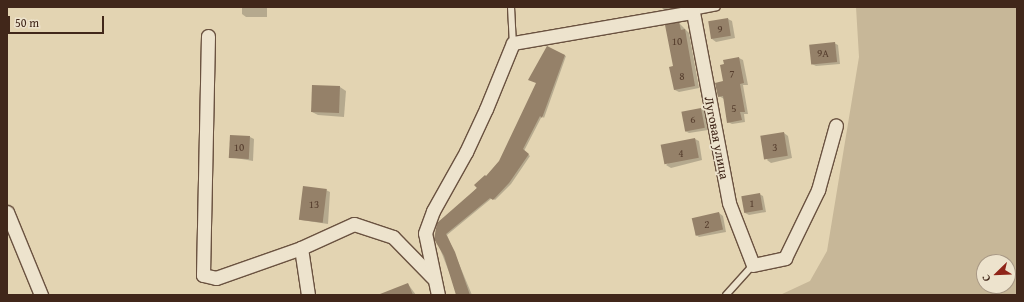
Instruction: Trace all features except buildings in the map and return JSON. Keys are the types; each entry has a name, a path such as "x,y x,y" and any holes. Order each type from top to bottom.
{"street":[{"path":"438,295 433,278 425,233 433,211 466,152 486,109 512,43 692,9"},
{"name":"Луговая улица","path":"692,9 728,203 753,265"},
{"path":"208,36 203,275 216,278 301,248 354,224 393,237 433,278"},
{"path":"753,265 785,258 818,190 836,125"},
{"path":"7,212 41,295"},
{"path":"301,248 308,295"}],"lane":[{"path":"511,7 512,43"},
{"path":"692,9 718,7"},
{"path":"726,295 753,265"}],"shaded area":[{"path":"856,7 1017,7 1017,295 780,295 810,281 827,251 859,57"}]}
